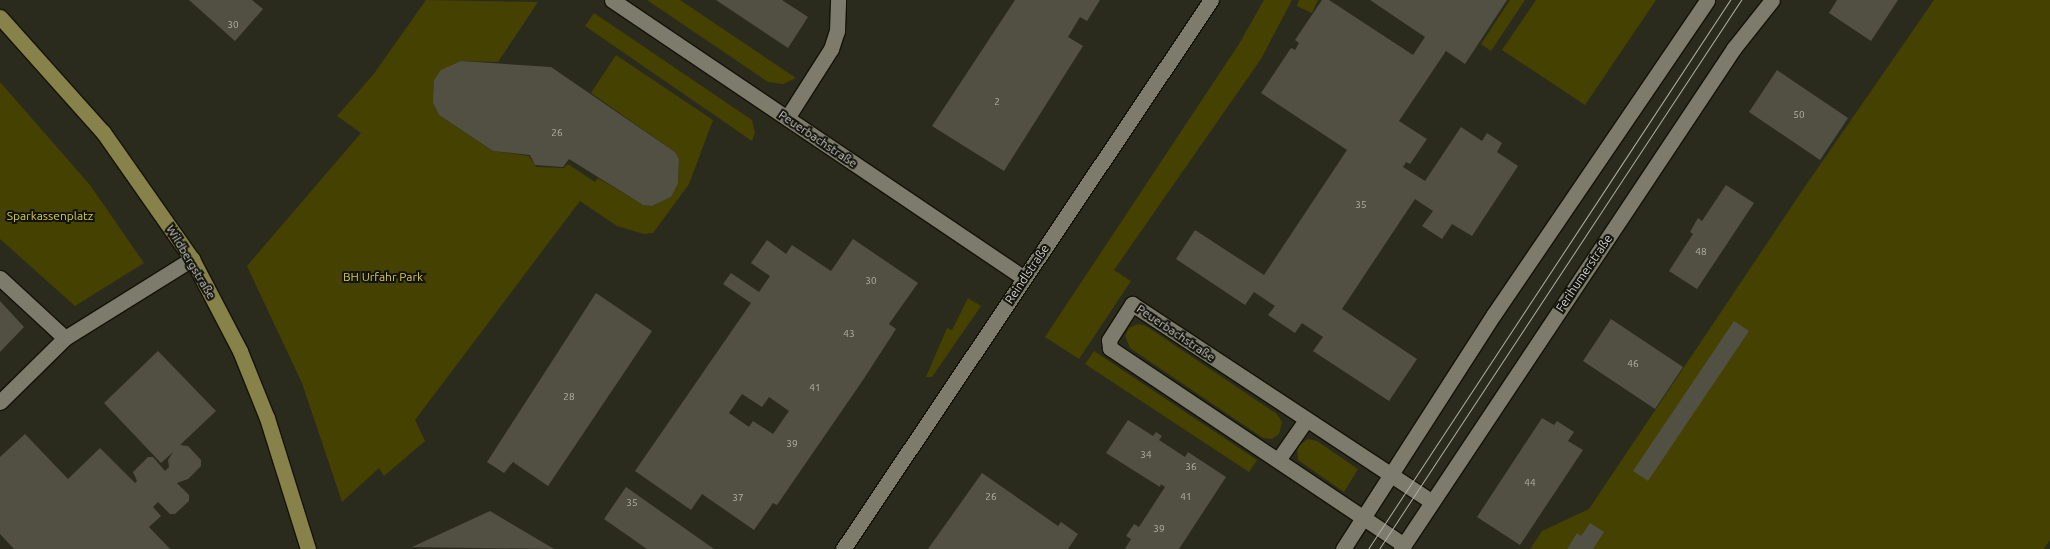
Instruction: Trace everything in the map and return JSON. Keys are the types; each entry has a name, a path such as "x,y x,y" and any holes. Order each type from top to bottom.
{"main road":[{"name":"Wildbergstraße","path":"0,17 103,132 192,259 244,359 267,418 308,549"}],"street":[{"name":"Peuerbachstraße","path":"612,0 1024,278"},
{"path":"787,118 831,49 837,31 838,0"},
{"name":"Reindlstraße","path":"843,549 1211,0"},
{"path":"1343,549 1494,314 1707,0"},
{"name":"Ferihumerstraße","path":"1403,547 1734,48 1772,0"},
{"path":"0,402 65,338 192,259"},
{"path":"0,278 65,338"},
{"name":"Peuerbachstraße","path":"1403,547 1363,517 1110,348 1109,340 1132,304 1389,476 1432,502"},
{"path":"1278,460 1306,420"}],"green space":[{"name":"BH Urfahr Park","path":"426,0 538,2 498,62 461,61 433,103 439,115 493,151 529,156 536,167 564,168 568,164 595,182 598,178 643,205 652,206 671,197 678,184 679,159 675,152 591,93 616,55 713,120 689,184 653,233 644,234 617,226 580,201 415,420 425,441 384,476 379,468 342,502 302,383 247,266 361,133 337,116 373,75"},
{"path":"647,0 680,0 796,78 783,84 768,82"},
{"path":"1264,0 1292,0 1261,59 1114,270 1131,281 1079,359 1045,337 1239,44"},
{"path":"1299,0 1318,0 1312,13 1297,6"},
{"path":"1510,0 1525,0 1491,51 1481,44"},
{"path":"1536,0 1656,0 1585,105 1502,50"},
{"path":"1934,0 2050,0 2050,540 2044,549 1530,549 1542,531 1589,509 1804,188"},
{"path":"594,13 752,120 755,133 752,141 585,26"},
{"name":"Sparkassenplatz","path":"0,82 90,185 144,263 75,306 0,239"},
{"path":"968,298 981,306 932,377 926,377 947,328 952,330"},
{"path":"1138,324 1146,326 1277,414 1282,422 1279,434 1272,439 1263,438 1130,348 1125,336 1129,328"},
{"path":"1094,351 1257,460 1249,472 1085,364"},
{"path":"1308,439 1317,441 1358,469 1344,492 1298,460 1297,447"}],"building":[{"path":"189,0 252,0 263,9 235,41"},
{"path":"716,0 782,0 808,17 788,48"},
{"path":"1015,0 1100,0 1087,21 1080,17 1068,37 1083,46 1004,171 932,126"},
{"path":"1322,0 1329,0 1413,55 1425,37 1370,0 1507,0 1465,64 1446,51 1399,121 1427,139 1410,164 1406,162 1403,167 1425,181 1461,127 1482,141 1487,133 1502,143 1497,152 1518,166 1472,236 1452,224 1442,239 1422,226 1433,211 1415,199 1342,309 1417,359 1389,401 1313,351 1323,337 1302,323 1295,333 1268,315 1275,306 1254,292 1245,305 1176,259 1195,230 1264,275 1347,150 1261,93 1291,48 1295,50 1299,43 1295,40"},
{"path":"1837,0 1898,0 1871,41 1829,13"},
{"path":"461,61 551,67 675,152 679,159 678,184 671,197 652,206 643,205 569,159 563,167 535,165 530,155 493,151 439,115 433,103 434,80 441,70"},
{"path":"1777,70 1848,118 1820,160 1749,112"},
{"path":"1726,185 1754,203 1697,289 1669,271 1693,234 1690,232 1698,218 1702,221"},
{"path":"853,239 918,283 889,324 896,329 863,380 777,505 773,503 754,530 702,494 691,510 635,471 751,303 723,284 731,273 759,292 770,276 751,263 767,240 786,254 792,245 831,271","holes":["742,394 762,407 769,397 789,411 773,434 753,421 749,427 729,413"]},
{"path":"596,293 652,331 548,486 513,462 504,473 487,462"},
{"path":"0,301 24,327 0,352"},
{"path":"1611,319 1683,367 1655,409 1583,361"},
{"path":"1734,321 1749,331 1648,481 1633,471"},
{"path":"158,351 216,411 180,445 188,446 201,460 201,466 188,479 177,483 189,495 189,501 175,514 170,514 158,502 153,507 161,516 149,527 170,549 14,549 0,534 0,457 25,434 68,479 100,448 135,483 137,481 133,472 148,457 153,457 165,471 169,467 168,460 173,452 161,463 104,403"},
{"path":"1542,418 1554,425 1557,421 1574,432 1568,441 1583,450 1520,545 1477,517"},
{"path":"1128,420 1153,436 1156,432 1162,436 1159,440 1185,457 1188,452 1226,477 1179,549 1125,549 1131,539 1126,536 1134,524 1139,527 1165,487 1161,484 1160,487 1106,453"},
{"path":"982,473 1058,526 1061,522 1078,534 1068,549 928,549"},
{"path":"626,487 714,549 647,549 604,519"},
{"path":"490,511 554,549 412,547"},
{"path":"1590,523 1604,532 1593,549 1567,549 1577,533 1581,536"}],"tram line":[{"path":"1368,549 1730,0"},
{"path":"1379,549 1741,0"}]}
